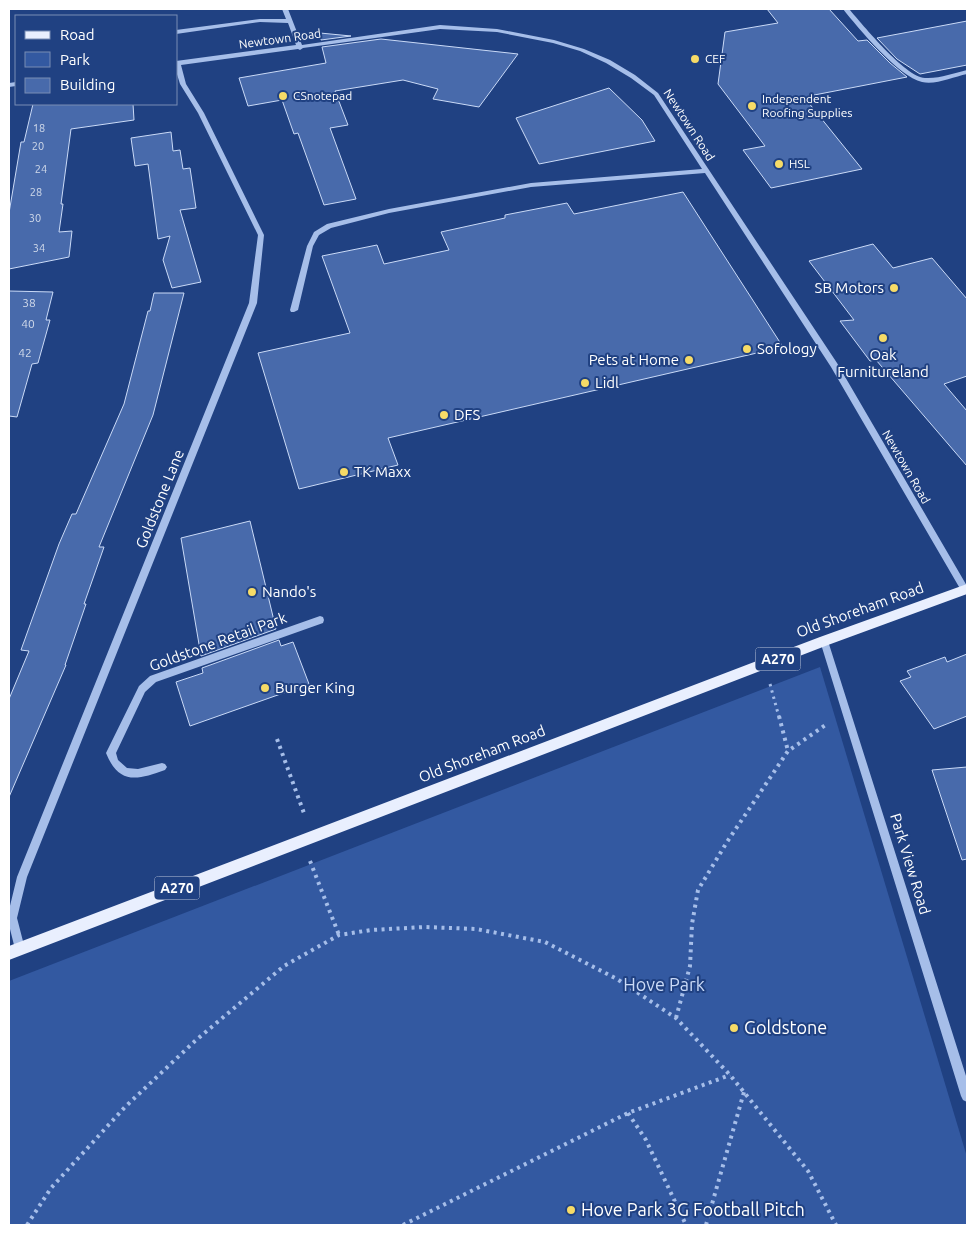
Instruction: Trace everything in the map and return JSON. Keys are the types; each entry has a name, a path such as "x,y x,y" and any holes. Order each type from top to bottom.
{"main road":[{"name":"Old Shoreham Road","path":"14,951 824,641 966,589"}],"street":[{"path":"285,9 289,22 298,32 300,48"},
{"path":"846,9 897,64 916,79 924,81 967,72"},
{"path":"178,32 230,26 253,20 273,19 289,22"},
{"name":"Newtown Road","path":"178,64 440,27 474,27 534,36 585,52 636,76 656,94 834,365 966,589"},
{"name":"Goldstone Lane","path":"14,951 12,918 22,877 254,304 261,235 201,113 183,84 178,67"},
{"path":"294,310 310,246 316,234 328,226 389,212 532,185 705,171"},
{"name":"Goldstone Retail Park","path":"162,767 139,774 122,772 114,764 111,753 142,689 152,679 320,620"},
{"name":"Park View Road","path":"824,641 967,1096"}],"path":[{"path":"765,664 788,751"},
{"path":"676,1018 690,966 692,924 698,890 726,842 788,751 846,710"},
{"path":"277,740 299,799"},
{"path":"302,840 338,935"},
{"path":"27,1225 51,1188 125,1107 195,1041 284,966 338,935 371,930 425,927 476,929 545,942 617,980 676,1018 730,1075 808,1171 836,1225"},
{"path":"403,1225 628,1113 730,1075"},
{"path":"706,1225 744,1092"},
{"path":"628,1113 646,1140 686,1225"}],"green space":[{"name":"Hove Park","path":"820,667 967,1157 967,1225 9,1225 9,981"}],"building":[{"path":"767,9 829,9 858,41 867,40 907,77 804,97 862,169 771,188 743,150 765,146 718,84 725,32 778,23"},
{"path":"967,21 967,65 920,74 897,59 877,38"},
{"path":"320,33 351,36 321,40"},
{"path":"381,39 518,54 479,107 433,99 438,89 403,80 335,91 348,125 330,128 356,199 324,205 298,133 294,134 282,100 248,106 239,78 326,63 322,47"},
{"path":"609,88 642,120 655,141 539,164 516,118"},
{"path":"33,105 133,105 134,120 71,129 59,232 72,231 69,257 9,269 9,213 21,142 24,142"},
{"path":"171,132 173,151 180,150 183,169 190,168 196,208 180,210 201,282 172,288 163,260 170,236 158,239 148,164 135,166 131,138"},
{"path":"683,192 783,347 388,438 398,465 299,489 258,353 350,333 322,256 377,245 384,264 449,250 441,232 505,218 505,215 567,203 574,214"},
{"path":"873,244 893,268 932,258 967,299 967,376 944,384 967,411 967,466 876,360 870,361 840,321 854,320 809,261"},
{"path":"9,291 53,292 46,320 50,320 38,363 32,364 17,417 9,416"},
{"path":"154,293 184,293 153,415 99,547 104,547 84,604 86,604 66,665 9,797 9,699 29,651 21,650 59,544 72,514 76,514 124,404"},
{"path":"250,521 276,629 201,656 181,538"},
{"path":"279,640 281,646 293,642 309,684 190,726 176,682 203,673 202,668"},
{"path":"967,654 967,716 934,729 900,681 911,677 907,671 945,657 947,662"},
{"path":"967,767 967,859 962,860 932,770"}],"place":[{"name":"CEF","path":"695,59"},
{"name":"CSnotepad","path":"283,96"},
{"name":"Independent Roofing Supplies","path":"752,106"},
{"name":"HSL","path":"779,164"},
{"name":"SB Motors","path":"894,288"},
{"name":"Oak Furnitureland","path":"883,338"},
{"name":"Sofology","path":"747,349"},
{"name":"Pets at Home","path":"689,360"},
{"name":"Lidl","path":"585,383"},
{"name":"DFS","path":"444,415"},
{"name":"TK Maxx","path":"344,472"},
{"name":"Nando's","path":"252,592"},
{"name":"Burger King","path":"265,688"},
{"name":"Goldstone","path":"734,1028"},
{"name":"Hove Park 3G Football Pitch","path":"571,1210"}]}
